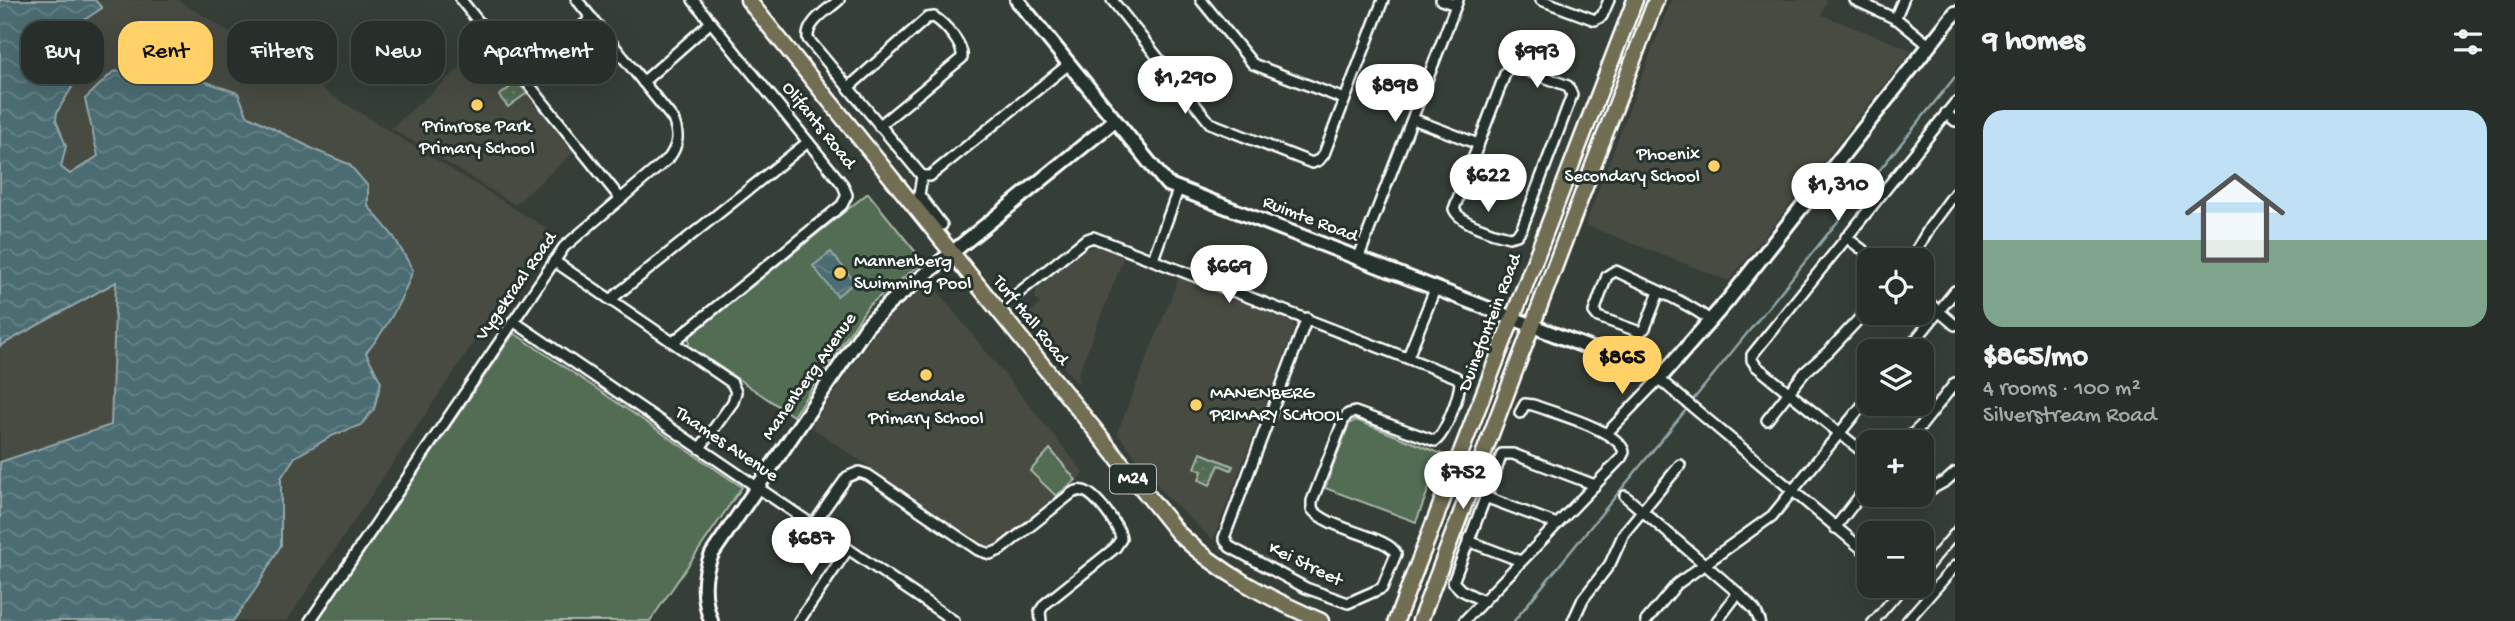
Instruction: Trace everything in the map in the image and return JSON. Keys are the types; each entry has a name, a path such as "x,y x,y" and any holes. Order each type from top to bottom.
{"main road":[{"name":"Turf Hall Road","path":"748,0 1178,533 1208,560 1237,580 1266,597 1321,621"},
{"name":"Duinefontein Road","path":"1396,621 1635,0"},
{"name":"Duinefontein Road","path":"1420,621 1656,0"}],"street":[{"path":"461,0 478,21"},
{"name":"Vygekraal Road","path":"310,621 554,261 574,236 669,159 678,141 678,130 673,119 577,0"},
{"name":"Olifants Road","path":"673,342 845,200 847,195 843,185 693,0"},
{"path":"839,0 811,25 807,36 922,176 919,195 942,225"},
{"name":"Ruimte Road","path":"1017,0 1161,179 1178,190 1641,368 1659,379"},
{"path":"1112,0 1200,112 1214,125 1312,163 1324,154 1383,0"},
{"path":"1201,0 1253,64 1344,99"},
{"path":"1358,259 1457,3 1441,0"},
{"path":"1541,0 1595,20 1602,16 1609,0"},
{"path":"1855,0 1895,19 1930,46"},
{"path":"1895,19 1903,0"},
{"path":"1607,433 1711,321 1955,13"},
{"path":"849,87 925,19 934,17 941,22 962,51 962,58 880,126"},
{"path":"588,21 592,18"},
{"path":"643,82 711,22"},
{"path":"922,176 930,176 1069,64"},
{"path":"1511,67 1519,67 1565,84 1570,89 1572,95 1566,112 1522,228 1514,237 1463,220 1455,214 1455,205 1478,144 1505,74 1511,67"},
{"path":"528,84 620,198"},
{"path":"1857,447 1753,363 1752,358 1754,352 1955,103"},
{"path":"1946,113 1955,121"},
{"path":"1413,119 1478,144"},
{"name":"Manenberg Avenue","path":"711,621 704,587 709,559 867,326 890,303 1114,121"},
{"path":"610,300 808,142"},
{"path":"1153,259 1178,190"},
{"path":"1918,248 1955,193"},
{"path":"1846,237 1860,248"},
{"path":"1016,295 1088,238 1097,238 1408,357 1435,289"},
{"path":"554,261 726,378 735,389 733,402 700,448"},
{"path":"1659,292 1645,328 1640,332 1595,314 1607,276 1618,272 1659,292 1711,321"},
{"path":"1916,339 1955,291"},
{"path":"1934,308 1955,325"},
{"name":"Kei Street","path":"1307,318 1224,538 1230,547 1306,588 1341,602 1353,602 1382,588 1395,556 1395,550 1391,546 1338,526 1318,516 1312,509 1311,503 1346,416 1355,412 1435,441 1443,433 1459,390 1460,381 1451,373 1408,357"},
{"name":"Thames Avenue","path":"513,321 848,549 939,617 954,621"},
{"path":"1767,420 1810,367 1857,321"},
{"path":"1659,379 1857,545"},
{"path":"1917,430 1955,383"},
{"path":"1464,621 1624,452 1622,445 1607,433 1528,404 1523,405 1520,413"},
{"path":"1646,621 1677,584 1766,522 1857,412"},
{"path":"1483,601 1461,590 1453,582 1500,456 1505,452 1595,485"},
{"path":"1573,621 1583,598 1610,564 1620,538 1680,465"},
{"path":"813,525 847,477 859,472 868,475 978,550 990,554 1000,550 1072,493 1087,492 1117,526 1121,539 1115,548 1045,604 1041,611 1041,621"},
{"path":"1934,488 1955,473"},
{"path":"1625,496 1738,593 1755,610 1760,621"},
{"path":"1485,497 1557,524"},
{"path":"1835,528 1857,500"},
{"path":"1468,541 1521,561"},
{"path":"799,621 848,549"},
{"path":"1911,620 1955,566"},
{"path":"1717,621 1738,593"}],"shaded area":[{"path":"0,0 178,0 212,21 118,21 118,84 213,84 213,22 227,30 227,84 313,84 549,230 287,621 0,621"},
{"name":"Phoenix Secondary School","path":"1671,0 1827,0 1822,15 1912,50 1729,281 1585,225"},
{"name":"Primrose Park Primary School","path":"459,68 459,84 519,84 574,152 515,205 391,128 441,84 445,84 445,81"},
{"path":"1097,246 1124,257 1078,375 1078,385 1024,317 1040,304 1035,297 1036,288 1088,248"},
{"name":"MANENBERG PRIMARY SCHOOL","path":"1179,277 1292,321 1295,328 1213,540 1166,496 1117,433"},
{"name":"Edendale Primary School","path":"931,283 1084,473 996,545 985,546 811,427 882,322"}],"green space":[{"path":"514,84 520,84 527,93 508,107 499,96"},
{"path":"868,193 919,256 918,266 868,306 793,416 689,346 689,337"},
{"path":"514,333 742,487 650,621 317,621"},
{"path":"1356,420 1442,454 1416,522 1325,488 1349,424"},
{"path":"1050,449 1076,480 1056,496 1030,471"},
{"path":"1201,453 1233,466 1231,470 1219,465 1210,485 1199,480 1202,471 1195,468"}],"water":[{"path":"0,0 95,0 102,8 83,21 21,21 21,84 74,84 57,112 56,120 66,146 61,167 70,174 98,156 85,99 101,84 104,84 113,72 118,71 118,84 212,84 238,93 247,115 317,151 349,164 368,186 368,206 394,237 413,270 393,314 366,353 381,382 374,409 361,425 334,435 295,457 281,478 281,545 257,587 233,621 0,621 0,462 111,425 116,282 0,346"},
{"path":"831,252 855,282 837,296 813,266"}],"waterway":[{"path":"1693,400 1955,77"},
{"path":"1514,621 1685,411"}],"railway":[{"path":"1934,550 1955,525"},
{"path":"1934,567 1955,542"},
{"path":"1867,621 1887,598"},
{"path":"1881,621 1901,598"}],"place":[{"name":"Primrose Park Primary School","path":"477,105"},
{"name":"Phoenix Secondary School","path":"1714,166"},
{"name":"Mannenberg Swimming Pool","path":"840,273"},
{"name":"Edendale Primary School","path":"926,375"},
{"name":"MANENBERG PRIMARY SCHOOL","path":"1196,405"}]}
